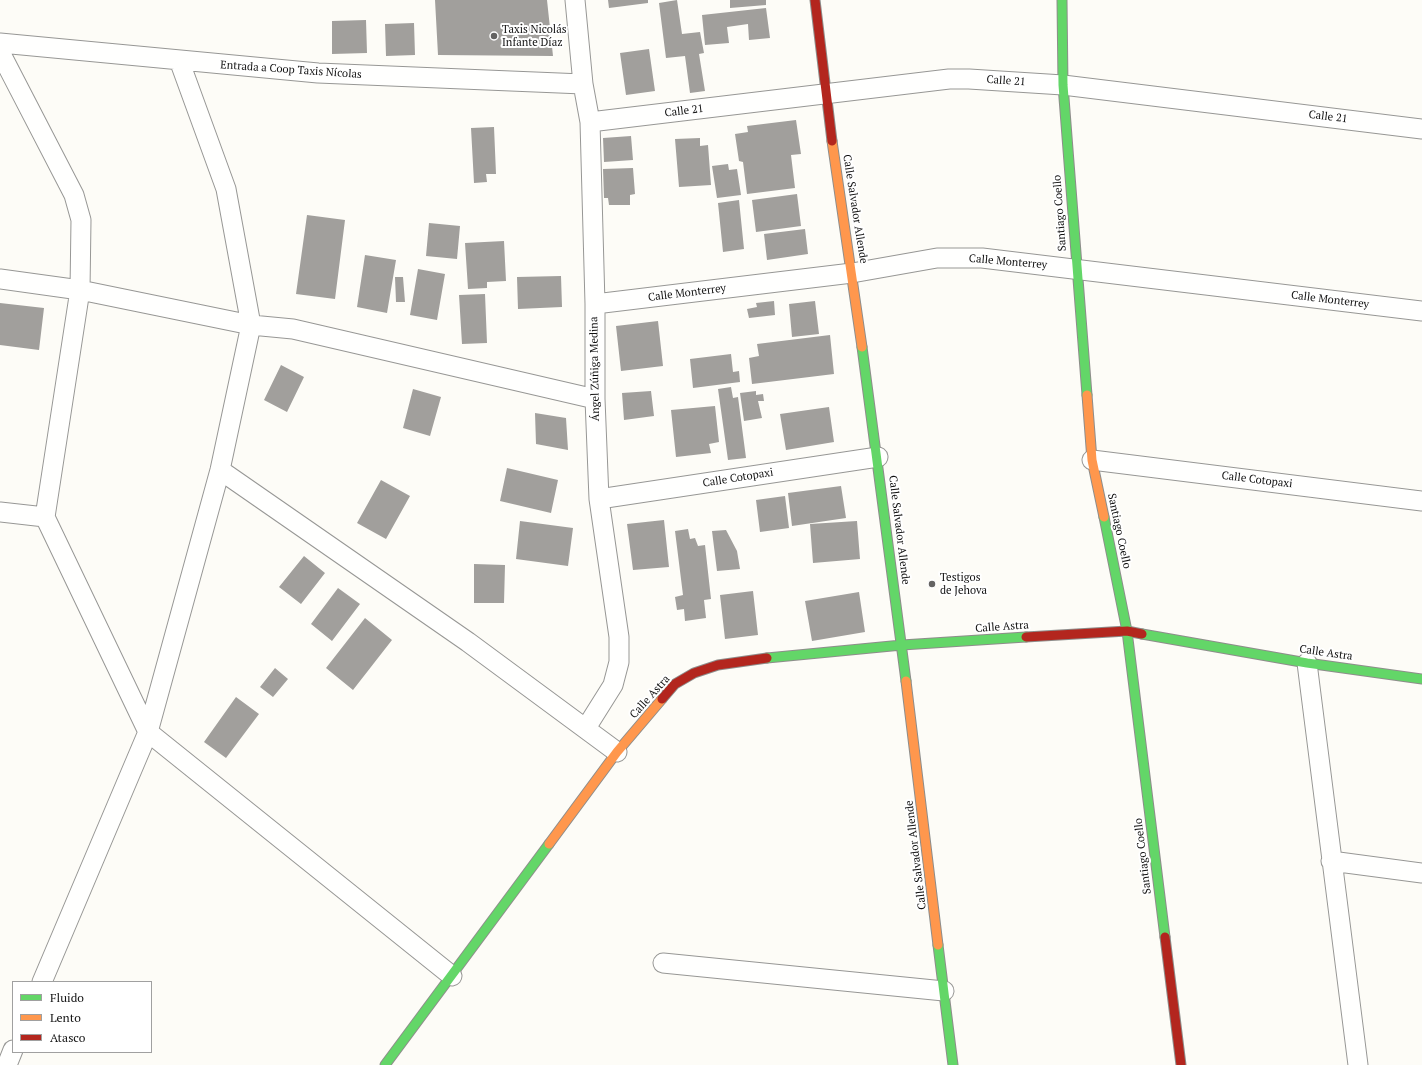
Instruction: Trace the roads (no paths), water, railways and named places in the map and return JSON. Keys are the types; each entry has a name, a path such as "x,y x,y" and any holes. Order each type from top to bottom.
{"street":[{"name":"Ángel Zúñiga Medina","path":"575,0 583,84 590,122 595,304 595,399 599,499 618,637 619,662 613,685 586,728"},
{"name":"Calle Salvador Allende","path":"814,0 825,94 878,457 953,1065"},
{"name":"Santiago Coello","path":"1062,0 1064,85 1076,268 1092,460 1127,631 1181,1065"},
{"name":"Entrada a Coop Taxis Nícolas","path":"0,43 318,73 583,84"},
{"path":"0,52 74,195 81,220 80,290 45,516 148,732 452,976"},
{"path":"42,981 148,732 220,470 251,325 226,189 179,60"},
{"name":"Calle 21","path":"590,122 949,79 969,78 1064,85 1422,129"},
{"name":"Calle Monterrey","path":"595,304 852,273 937,258 982,258 1076,268 1422,312"},
{"path":"0,279 80,290 251,325 293,329 595,399"},
{"name":"Calle Cotopaxi","path":"599,499 878,457"},
{"name":"Calle Cotopaxi","path":"1092,460 1422,501"},
{"path":"220,470 468,642 617,752"},
{"path":"0,512 45,516"},
{"name":"Calle Astra","path":"385,1065 617,752 675,684 694,673 718,665 742,660 902,645 1127,631 1307,663 1422,679"},
{"path":"1307,663 1358,1065"},
{"path":"1331,861 1422,873"},
{"path":"663,963 944,991"},
{"path":"7,1065 12,1052"}],"place":[{"name":"Taxis Nicolás Infante Díaz","path":"494,36"},
{"name":"Testigos de Jehova","path":"932,584"}]}
